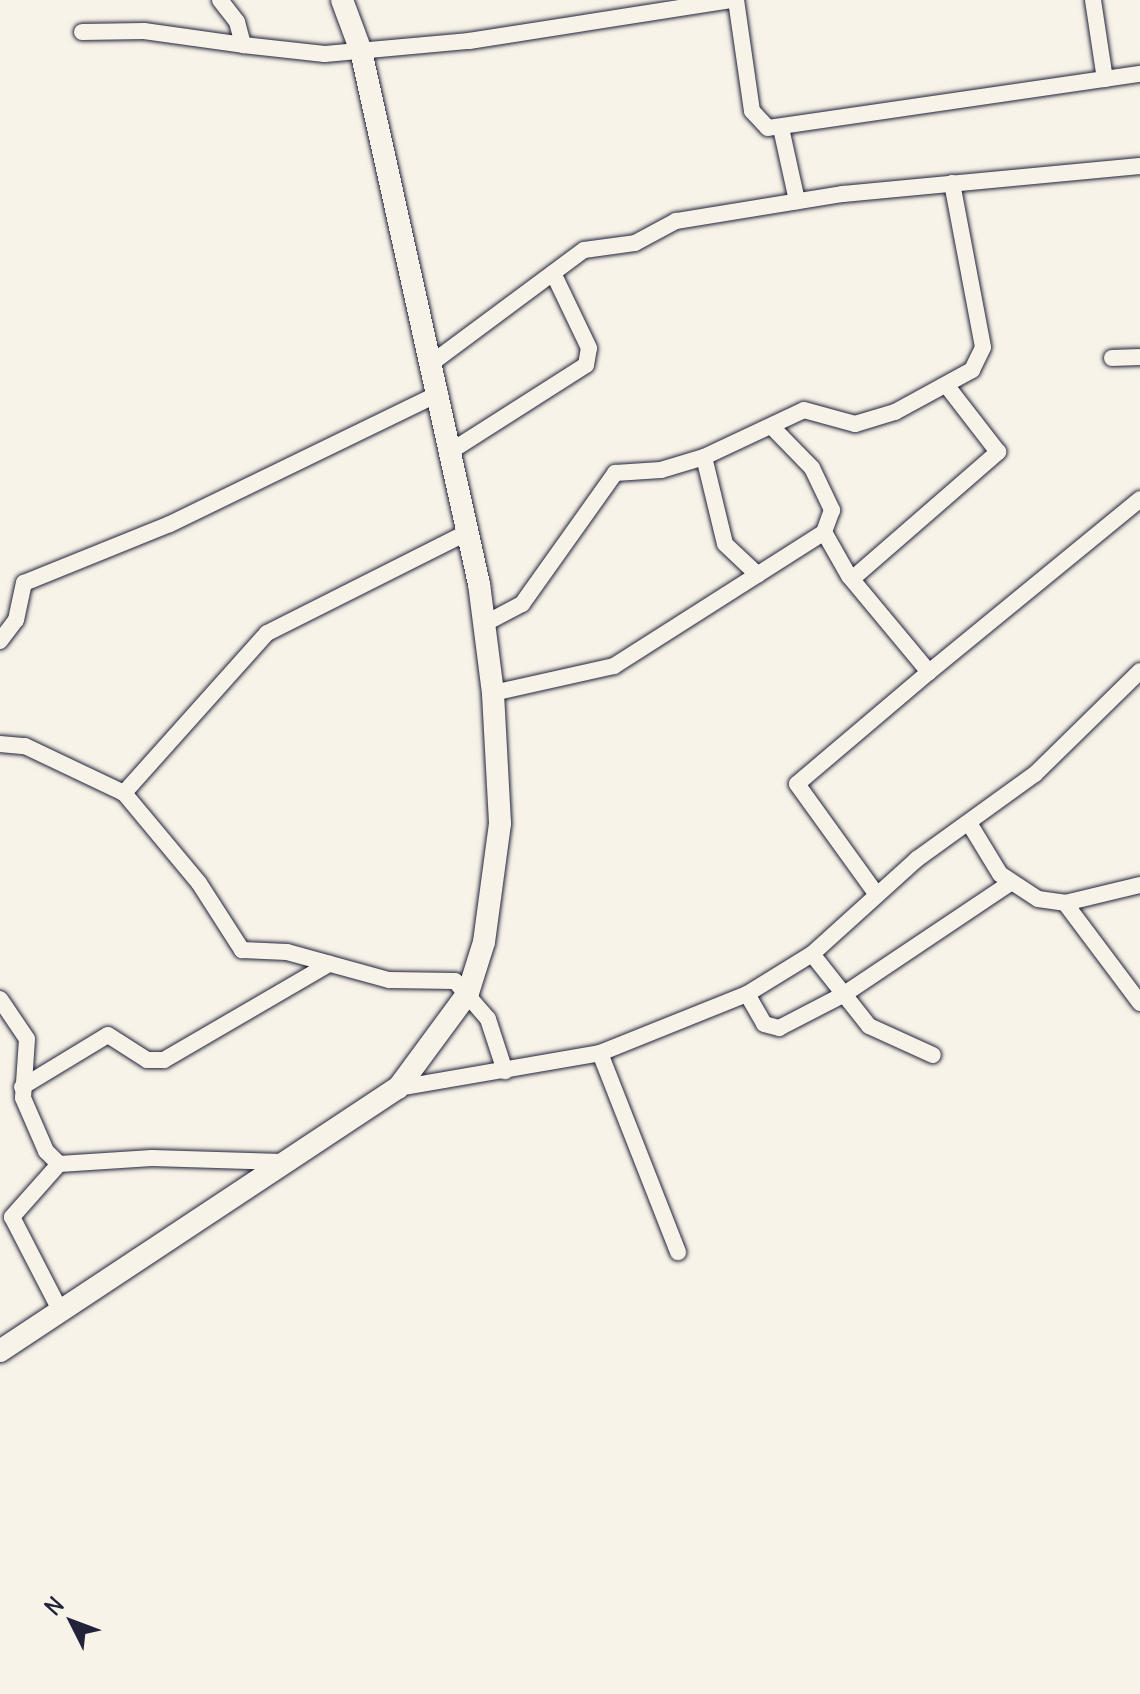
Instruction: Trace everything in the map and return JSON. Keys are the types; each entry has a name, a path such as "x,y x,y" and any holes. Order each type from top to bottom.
{"street":[{"path":"220,0 237,22 243,45"},
{"path":"0,1351 398,1088 468,993 498,848 493,693 468,532 440,393 361,51 342,0"},
{"path":"82,32 144,31 325,54 681,4 734,0 755,120 781,128 1140,74"},
{"path":"1093,0 1105,79"},
{"path":"781,128 797,201"},
{"path":"433,362 584,250 635,243 676,221 797,201 1140,166"},
{"path":"484,624 522,604 615,473 632,468 653,472 704,457 774,429 810,409 855,424 947,386 979,363 983,347 952,183"},
{"path":"451,451 586,365 589,348 553,273"},
{"path":"1112,358 1140,357"},
{"path":"852,579 998,452 947,386"},
{"path":"0,641 16,620 24,583 170,524 440,393"},
{"path":"493,693 614,666 824,532 832,510 812,468 774,429"},
{"path":"704,457 725,544 758,575"},
{"path":"875,892 797,784 1140,499"},
{"path":"124,793 276,626 468,532"},
{"path":"824,532 852,579 929,672"},
{"path":"398,1088 600,1053 747,994 812,954 875,892 1064,750 1140,671"},
{"path":"0,744 25,746 124,793 199,883 235,945 389,980 442,978 468,993 488,1019 505,1071"},
{"path":"969,823 1010,883 1038,899 1065,903 1140,885"},
{"path":"747,994 771,1028 843,995 1010,883"},
{"path":"1065,903 1140,1003"},
{"path":"812,954 843,995 878,1033 933,1055"},
{"path":"22,1087 108,1035 147,1060 164,1060 329,964"},
{"path":"0,999 27,1039 22,1087 46,1151 59,1164"},
{"path":"600,1053 678,1252"},
{"path":"61,1312 12,1217 59,1164 152,1158 282,1162"}]}
